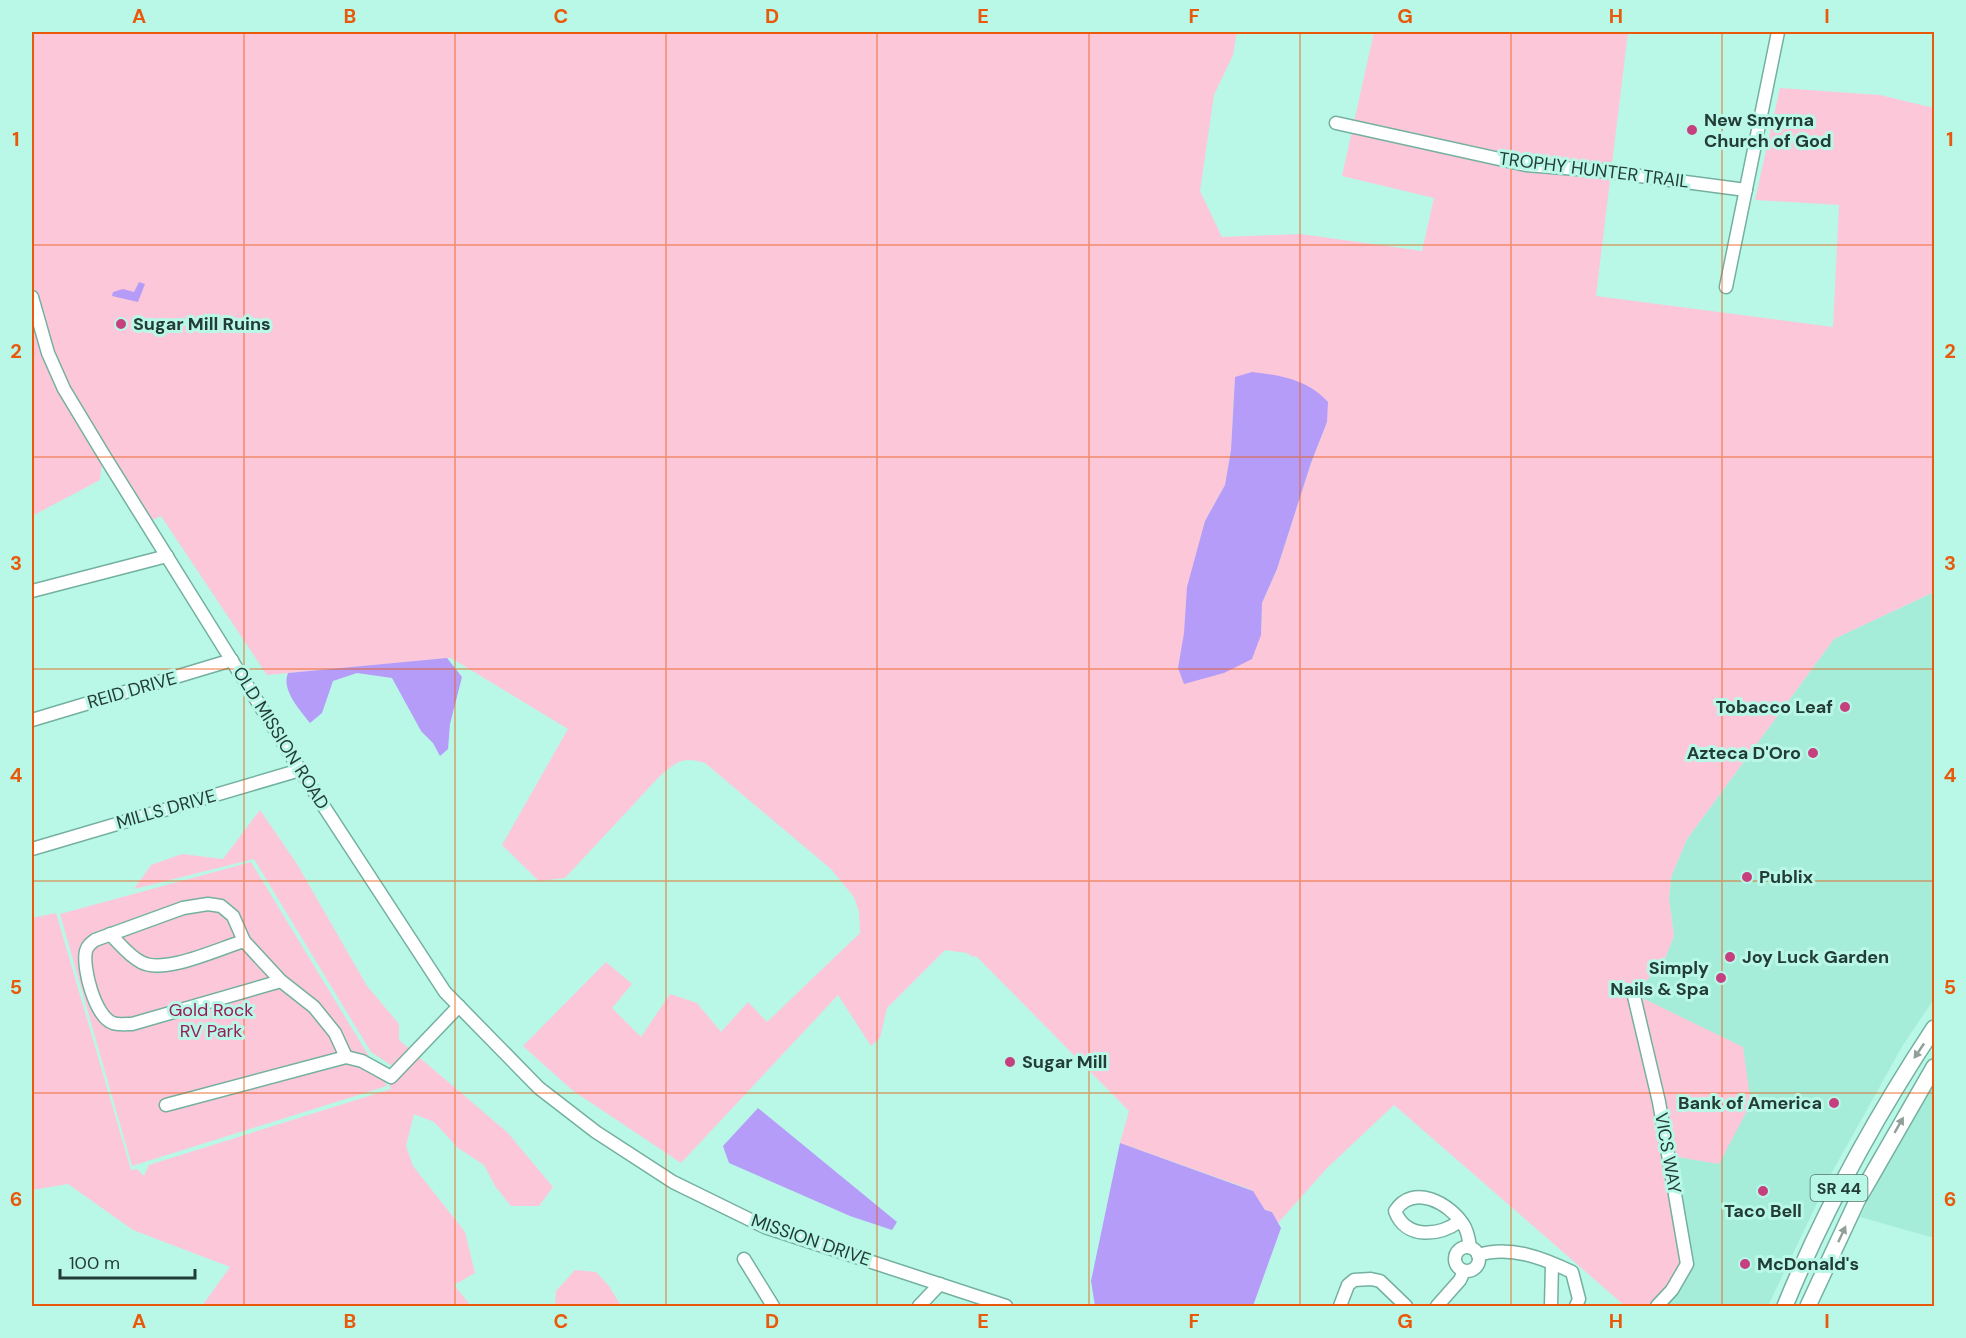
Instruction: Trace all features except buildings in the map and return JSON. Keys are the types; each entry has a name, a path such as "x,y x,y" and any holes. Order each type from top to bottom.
{"main road":[{"name":"SR 44","path":"1785,1306 1805,1259 1866,1138 1904,1074 1935,1028"},
{"name":"SR 44","path":"1808,1306 1881,1156 1935,1067"},
{"path":"1829,1261 1820,1248 1860,1168 1866,1138"},
{"path":"1801,1306 1815,1271 1805,1259"}],"street":[{"path":"1726,287 1778,32"},
{"name":"TROPHY HUNTER TRAIL","path":"1336,123 1526,165 1602,171 1746,190"},
{"name":"OLD MISSION ROAD","path":"32,297 48,354 64,389 300,770 445,992 539,1088 596,1132"},
{"path":"32,591 167,556"},
{"name":"REID DRIVE","path":"32,720 232,660"},
{"name":"MILLS DRIVE","path":"32,849 300,770"},
{"path":"281,981 132,1024 113,1023 101,1014 98,1007 85,966 86,948 95,940 183,908 208,904 221,906 233,916 244,940 281,981 314,1007 335,1033 346,1057"},
{"path":"110,934 129,954 142,963 155,967 172,964 244,940"},
{"name":"VICS WAY","path":"1633,992 1659,1102 1687,1264 1672,1290 1657,1306"},
{"path":"166,1105 346,1057 362,1061 391,1077 459,1006"},
{"path":"1904,1074 1922,1086"},
{"name":"MISSION DRIVE","path":"596,1132 673,1182 765,1227 1006,1306"},
{"path":"1437,1306 1460,1280 1464,1271 1476,1267 1474,1251 1467,1233 1460,1221 1442,1204 1427,1197 1405,1201 1395,1211 1404,1226 1421,1232 1444,1231 1460,1221"},
{"path":"1464,1271 1456,1266 1456,1255 1460,1249 1510,1251 1552,1264 1572,1272 1579,1299 1576,1306"},
{"path":"744,1259 773,1306"},
{"path":"1551,1306 1552,1264"},
{"path":"1340,1306 1348,1285 1354,1280 1371,1279 1380,1281 1406,1306"},
{"path":"919,1306 940,1284"}],"shaded area":[{"path":"139,282 145,284 138,302 112,296 113,292 123,289 134,292"},
{"path":"1252,372 1284,377 1312,388 1328,402 1327,422 1311,463 1277,569 1262,603 1261,635 1252,659 1224,673 1184,684 1178,668 1184,633 1187,587 1205,521 1225,485 1231,450 1235,377"},
{"path":"1934,592 1934,999 1903,1045 1831,1174 1768,1306 1659,1306 1691,1271 1659,1153 1742,1047 1634,995 1664,961 1674,936 1669,899 1671,877 1687,839 1834,639"},
{"path":"447,658 462,677 450,724 448,749 440,756 433,743 421,731 392,678 357,673 333,681 322,713 310,723 293,700 287,686 288,673"},
{"path":"1934,1077 1934,1238 1860,1217 1915,1108"},
{"path":"758,1108 897,1222 892,1230 850,1216 729,1163 723,1146"},
{"path":"1120,1143 1253,1191 1265,1210 1272,1212 1281,1228 1253,1306 1095,1306 1091,1281"}],"green space":[{"path":"32,32 139,34 140,32 1237,32 1233,55 1214,95 1200,191 1222,237 1301,234 1422,251 1434,198 1342,176 1374,32 1628,32 1596,296 1833,327 1839,205 1755,200 1780,88 1880,95 1934,108 1934,592 1834,639 1687,839 1671,877 1669,899 1674,936 1664,961 1634,994 1743,1047 1751,1103 1719,1164 1660,1154 1691,1271 1659,1306 1625,1306 1394,1105 1327,1168 1278,1223 1272,1212 1265,1210 1252,1190 1120,1143 1129,1111 976,956 945,950 887,1008 880,1038 871,1046 838,995 681,1163 572,1090 523,1046 606,962 632,984 612,1008 641,1037 670,994 697,1003 721,1032 748,1002 767,1022 860,933 859,912 854,897 831,869 705,763 690,760 675,764 659,777 565,878 539,881 502,845 568,729 451,658 267,675 161,516 150,521 68,387 52,352 32,280","holes":["1235,377 1327,422 1311,463 1277,569 1262,603 1261,635 1198,679 1184,683 1178,668 1205,521 1225,485 1231,450"]},
{"path":"32,315 54,385 102,462 100,480 32,516"},
{"path":"260,810 297,864 367,986 399,1024 399,1040 508,1133 553,1187 539,1206 511,1206 495,1186 484,1165 458,1148 434,1122 414,1114 406,1146 413,1166 465,1232 475,1273 454,1285 471,1306 202,1306 230,1267 133,1230 68,1184 32,1190 32,918 56,913 131,1170 137,1169 144,1176 149,1165 391,1089 387,1080 394,1067 371,1052 254,859 134,889 151,865 182,854 223,859"},
{"name":"Gold Rock RV Park","path":"251,862 387,1086 132,1166 60,914"},
{"path":"575,1270 596,1272 609,1286 621,1306 555,1306 556,1291"}],"place":[{"name":"New Smyrna Church of God","path":"1692,130"},
{"name":"Sugar Mill Ruins","path":"121,324"},
{"name":"Tobacco Leaf","path":"1845,707"},
{"name":"Azteca D'Oro","path":"1813,753"},
{"name":"Publix","path":"1747,877"},
{"name":"Joy Luck Garden","path":"1730,957"},
{"name":"Simply Nails & Spa","path":"1721,978"},
{"name":"Sugar Mill","path":"1010,1062"},
{"name":"Bank of America","path":"1834,1103"},
{"name":"Taco Bell","path":"1763,1191"},
{"name":"McDonald's","path":"1745,1264"}]}
